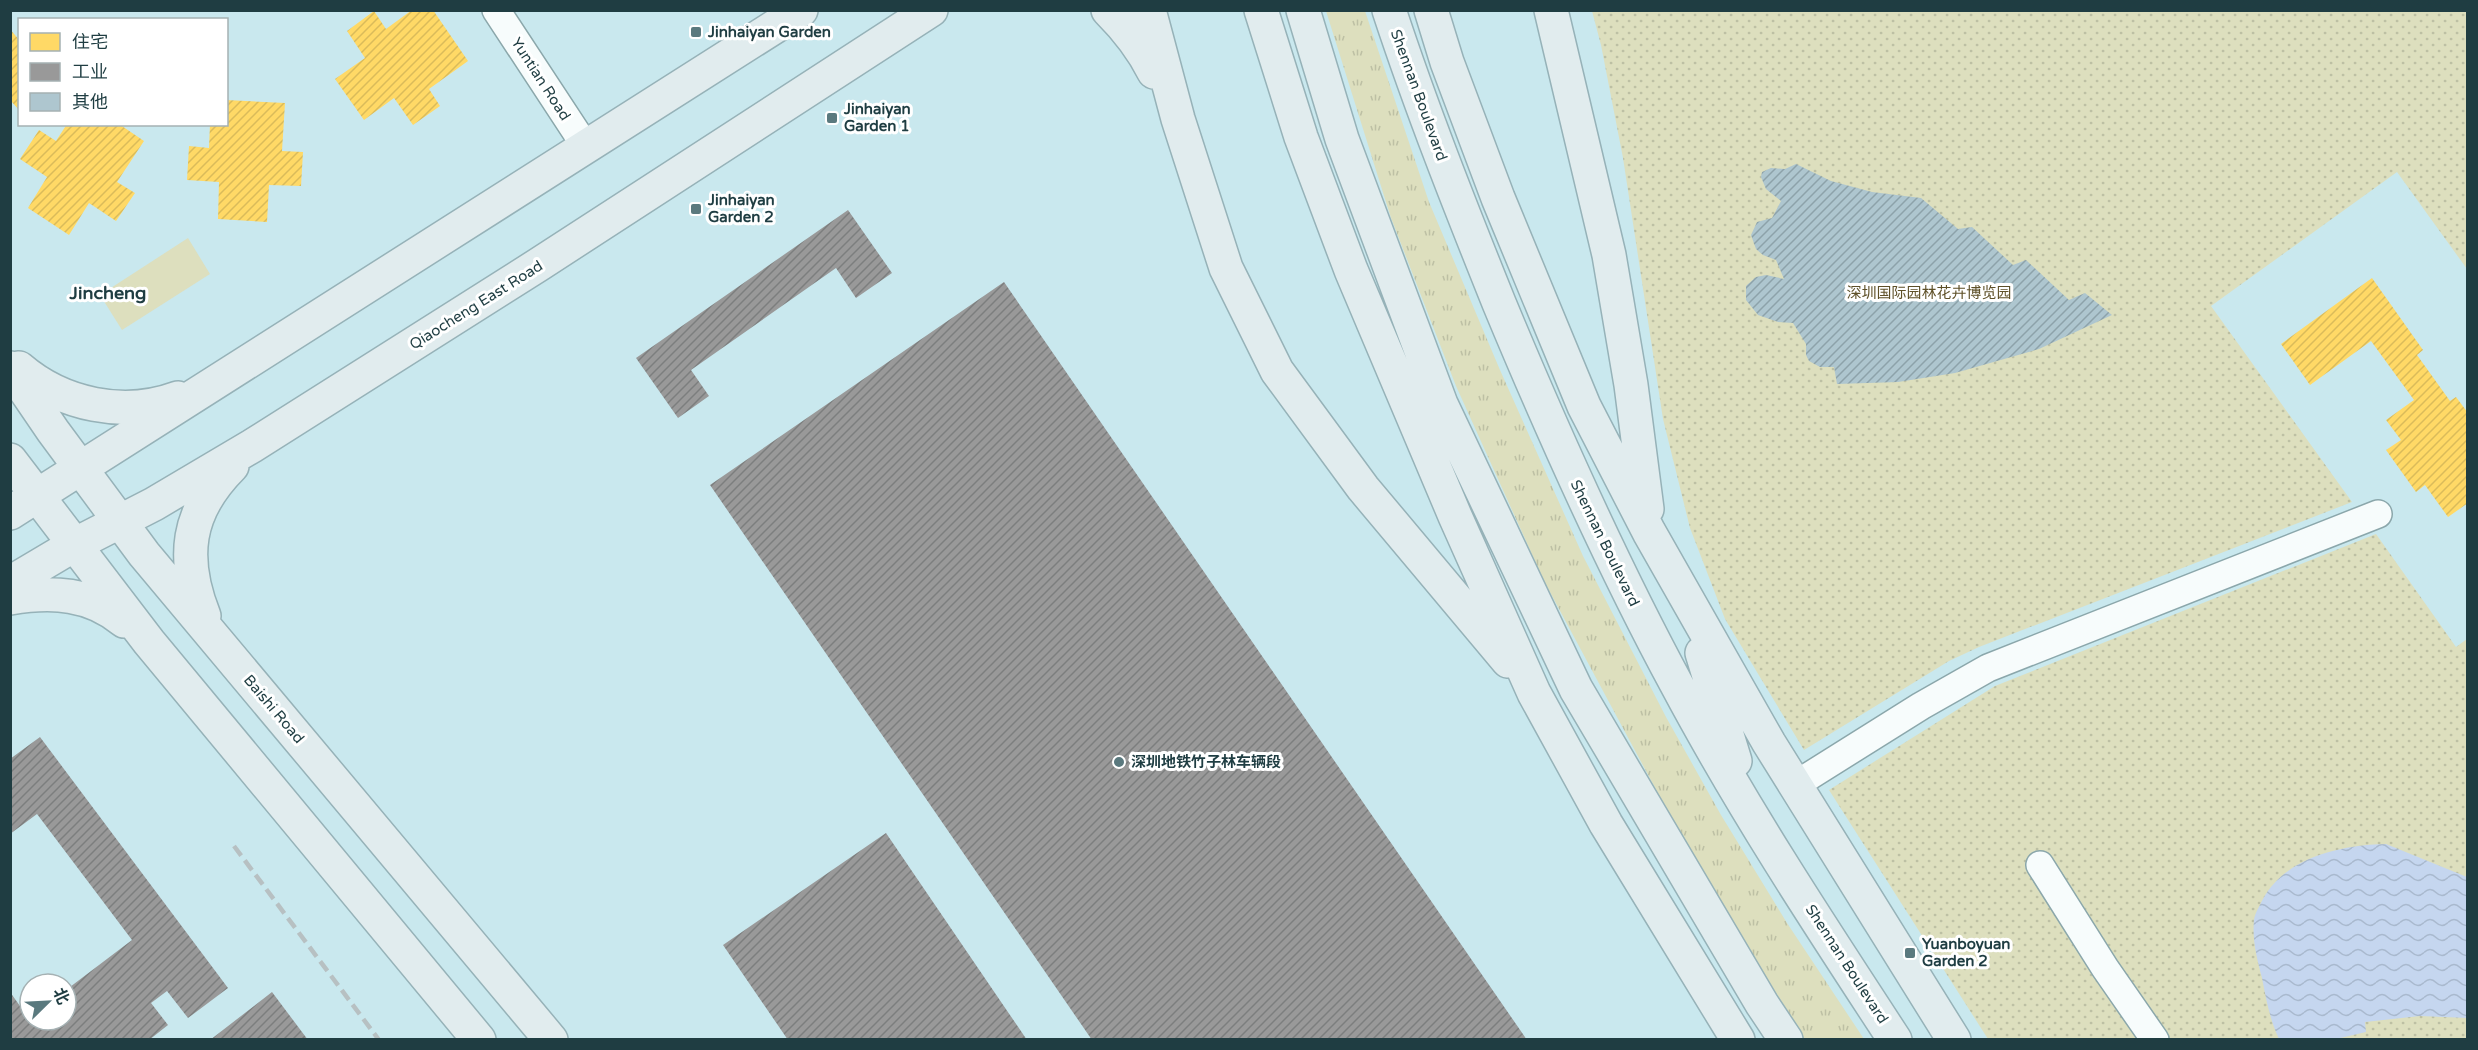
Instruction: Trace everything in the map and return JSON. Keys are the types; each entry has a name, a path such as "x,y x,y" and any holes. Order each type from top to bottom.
{"main road":[{"path":"24,504 801,10"},
{"name":"Qiaocheng East Road","path":"10,583 252,446 548,259 931,10"},
{"path":"1108,10 1143,50 1178,119"},
{"path":"1149,10 1178,119 1226,268 1277,371 1363,488 1534,693"},
{"path":"1303,10 1342,139 1446,415 1575,689 1762,1004 1786,1040"},
{"name":"Shennan Boulevard","path":"1389,10 1414,86 1464,216 1589,512 1678,688 1759,828 1895,1039"},
{"path":"1431,10 1447,62 1498,198 1584,406 1649,532 1769,743 1954,1040"},
{"path":"1551,10 1609,255 1631,385 1649,532"},
{"path":"1262,13 1301,137 1351,270 1441,484 1534,693 1606,824 1738,1040"},
{"path":"10,360 51,390 79,402 107,408 137,407 170,401 211,386"},
{"name":"Baishi Road","path":"10,368 119,522 551,1040"},
{"path":"213,637 194,588 190,566 190,546 195,521 206,499 222,476 252,446"},
{"path":"10,460 24,504 74,545 149,642 479,1040"},
{"path":"10,598 38,593 67,595 89,600 115,614 149,642"},
{"path":"1684,594 1733,755 1759,828"}],"street":[{"name":"Yuntian Road","path":"496,10 586,147"},
{"path":"1795,785 1921,706 1988,668 2378,514"},
{"path":"2040,865 2105,968 2155,1040"}],"green space":[{"path":"1326,11 1365,11 1429,202 1500,370 1583,556 1666,717 1721,815 1787,923 1864,1039 1804,1039 1683,840 1544,581 1456,386 1391,218"},
{"name":"深圳国际园林花卉博览园","path":"1592,11 2467,11 2467,269 2397,172 2211,306 2352,502 1979,647 1949,661 1804,750 1725,619 1690,528 1663,419 1623,158"},
{"path":"188,238 210,274 122,330 100,295"},
{"path":"2376,534 2456,647 2467,639 2467,1039 1988,1039 1829,790 1995,686"}],"water":[{"path":"2386,844 2467,877 2467,1018 2420,1016 2365,1022 2366,1032 2336,1039 2279,1039 2269,1009 2254,942 2254,920 2263,899 2273,885 2300,863 2316,856 2351,847"}],"building: 住宅":[{"path":"412,10 433,10 468,61 429,89 440,106 413,125 394,98 364,120 335,79 365,58 347,31 374,11 386,29"},
{"path":"10,29 18,39 18,109 10,100"},
{"path":"228,100 285,103 282,151 303,152 301,186 269,185 267,222 218,219 219,182 187,180 189,146 209,148 210,126 228,126"},
{"path":"66,126 122,126 144,141 117,182 135,193 116,221 89,203 69,235 28,208 47,177 20,159 39,130 56,141"},
{"path":"2372,278 2423,350 2417,355 2450,401 2456,397 2468,413 2468,503 2448,517 2425,485 2416,492 2386,450 2401,440 2386,420 2414,400 2371,341 2310,385 2281,344"}],"building: 工业":[{"path":"848,210 892,273 856,298 836,268 691,370 709,396 678,418 636,358"},
{"name":"深圳地铁竹子林车辆段","path":"1004,282 1527,1040 1092,1040 710,485"},
{"path":"40,737 228,988 188,1018 167,991 151,1003 168,1025 149,1040 10,1040 10,992 18,1003 18,1032 78,1032 78,981 132,940 37,814 10,834 10,759"},
{"path":"886,833 1027,1040 788,1040 723,945"},
{"path":"272,992 308,1040 210,1040"}],"building: 其他":[{"path":"1796,164 1831,181 1872,192 1921,198 1958,229 1972,227 2013,265 2026,260 2069,300 2085,293 2112,315 2039,349 1955,373 1898,382 1837,384 1834,367 1820,367 1809,361 1806,355 1806,344 1793,323 1778,322 1758,315 1746,300 1746,286 1756,277 1766,275 1784,279 1776,260 1763,255 1756,249 1751,235 1757,222 1772,218 1781,201 1766,189 1761,177 1762,172 1771,168 1785,169"}],"railway":[{"path":"234,846 379,1040"}],"place":[{"name":"Jinhaiyan Garden","path":"696,32"},
{"name":"Jinhaiyan Garden 1","path":"832,118"},
{"name":"Jinhaiyan Garden 2","path":"696,209"},
{"name":"深圳地铁竹子林车辆段","path":"1119,762"},
{"name":"Yuanboyuan Garden 2","path":"1910,953"}],"district":[{"name":"Jincheng","path":"108,293"}]}
